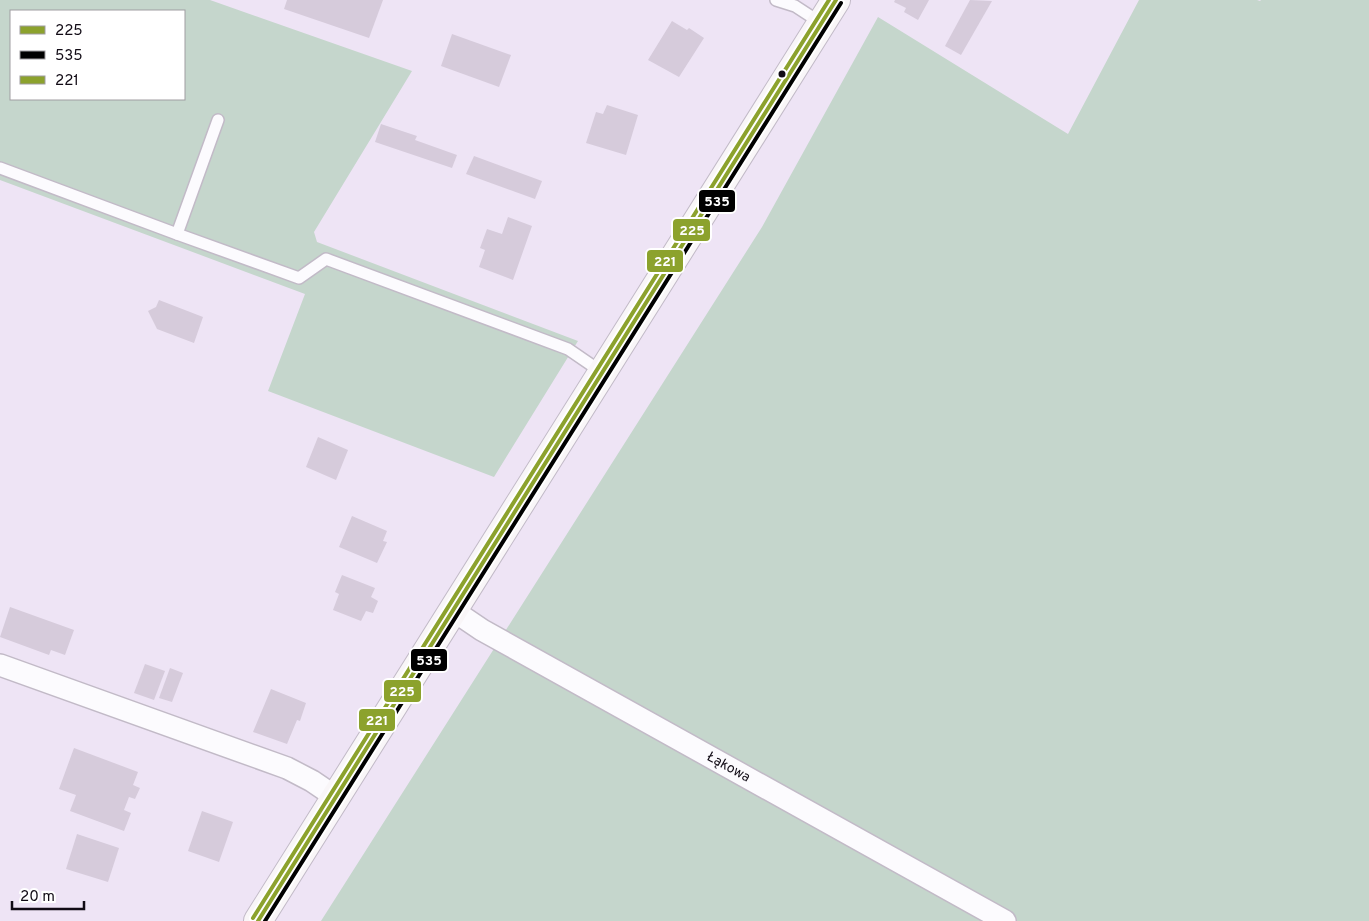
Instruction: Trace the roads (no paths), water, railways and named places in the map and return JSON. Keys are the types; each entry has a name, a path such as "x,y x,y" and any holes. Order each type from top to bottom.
{"street":[{"path":"258,921 337,798 836,0"},
{"name":"Łąkowa","path":"454,611 482,630 1005,921"},
{"path":"0,665 286,768 304,776 337,798"}],"lane":[{"path":"776,0 795,6 821,23"},
{"path":"177,234 218,120"},
{"path":"0,168 299,278 326,259 568,349 602,373"}]}
